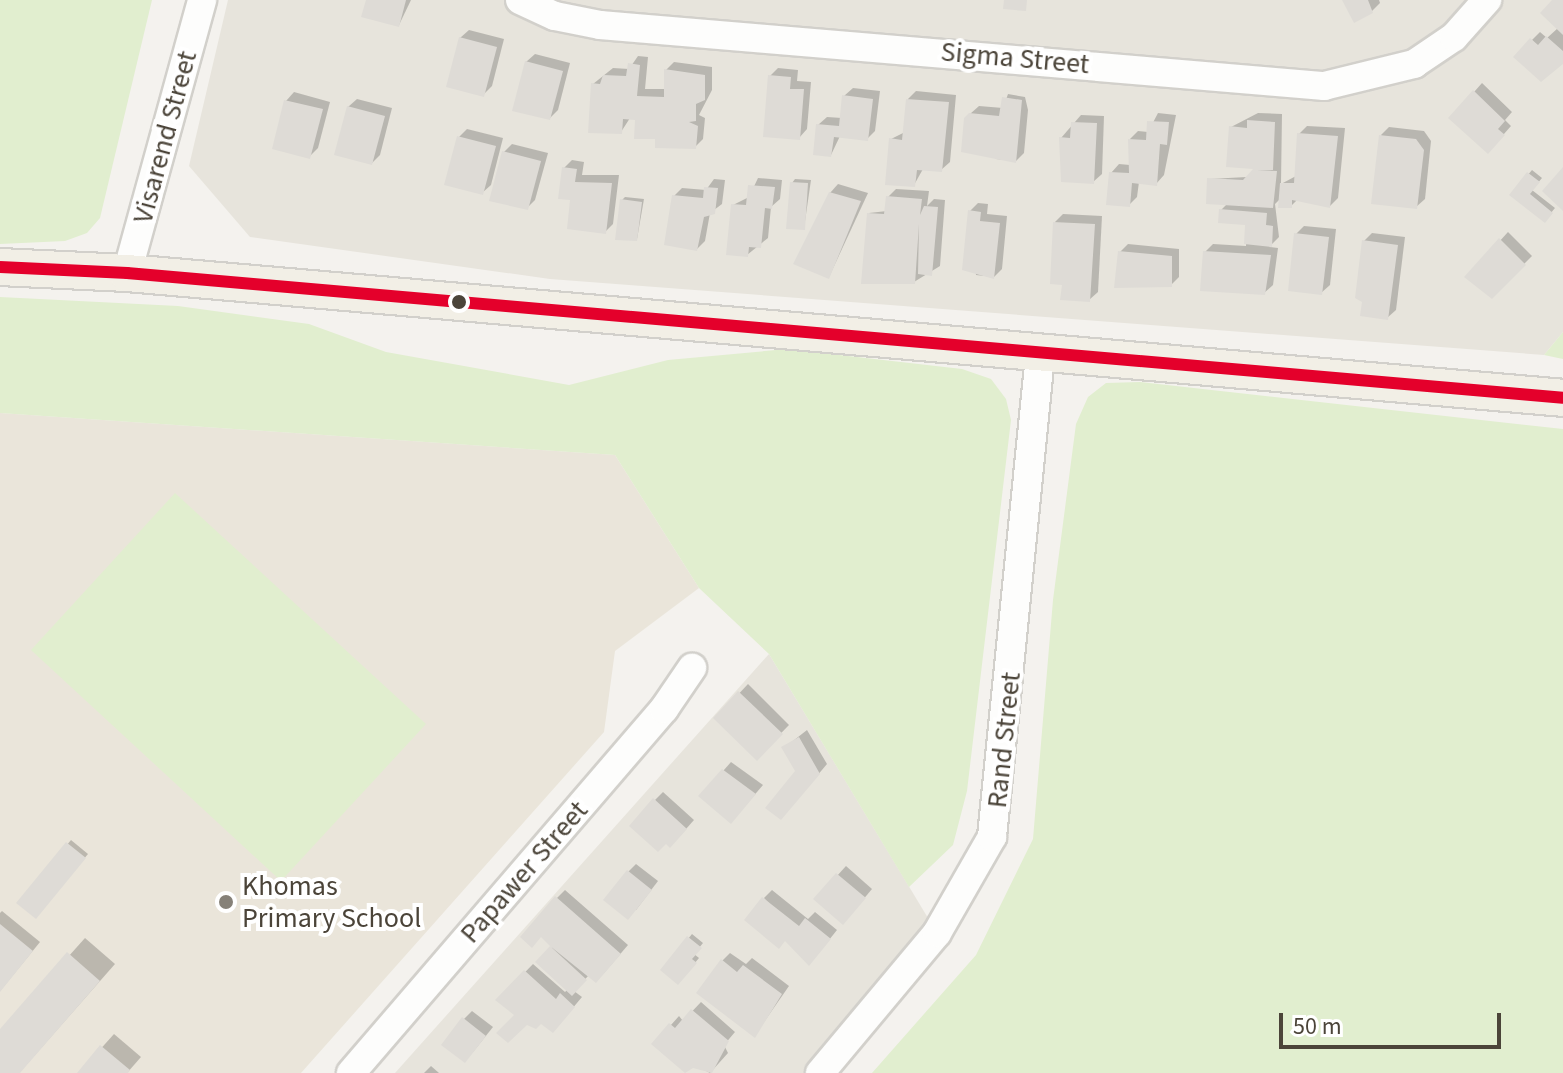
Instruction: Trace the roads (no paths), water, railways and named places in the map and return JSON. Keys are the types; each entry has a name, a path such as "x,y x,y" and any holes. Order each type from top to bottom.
{"main road":[{"path":"0,267 127,273 1041,350 1563,398"}],"street":[{"name":"Visarend Street","path":"127,273 202,0"},
{"name":"Sigma Street","path":"520,0 555,16 600,25 1324,86 1414,64 1454,37 1487,0"},
{"name":"Rand Street","path":"820,1073 937,933 992,837 1041,350"},
{"name":"Papawer Street","path":"351,1073 664,709 692,668"}],"place":[{"name":"Khomas Primary School","path":"226,902"}]}
